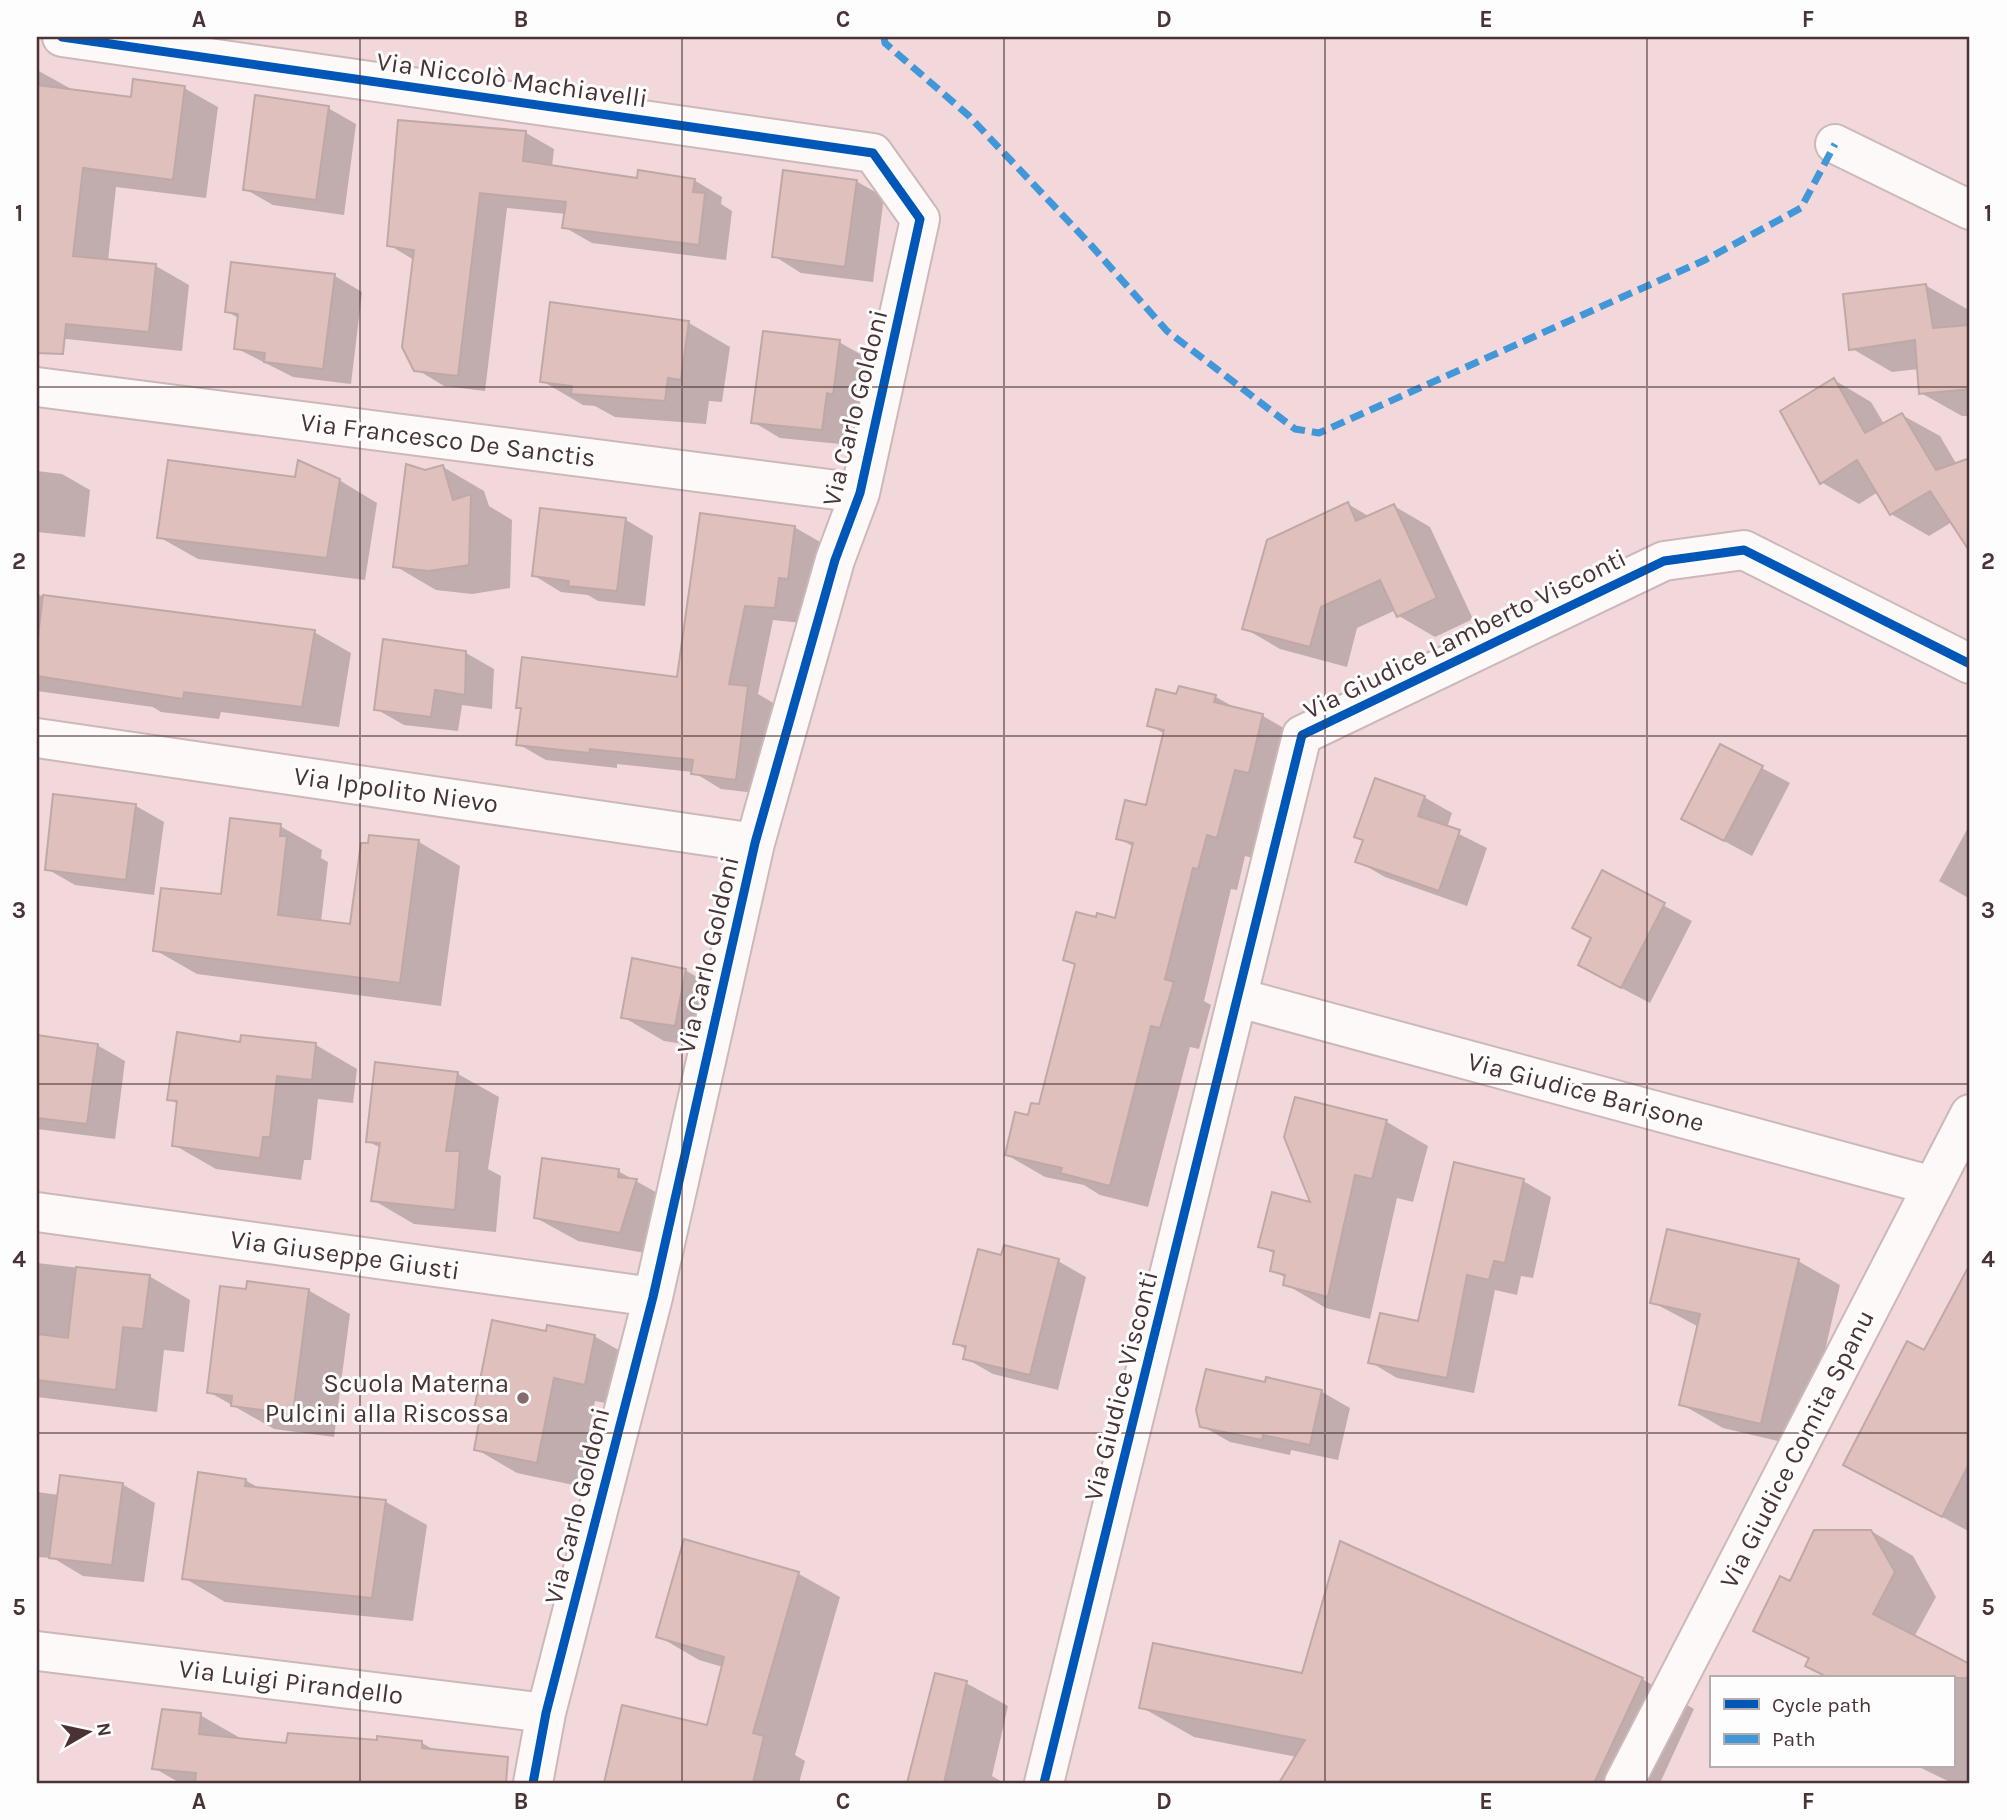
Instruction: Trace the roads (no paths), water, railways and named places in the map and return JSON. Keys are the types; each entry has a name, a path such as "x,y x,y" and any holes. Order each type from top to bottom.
{"street":[{"name":"Via Niccolò Machiavelli","path":"62,37 873,153"},
{"path":"1835,144 1970,210"},
{"name":"Via Carlo Goldoni","path":"533,1783 546,1713 653,1297 755,843 835,560 860,494 920,219 873,153"},
{"name":"Via Francesco De Sanctis","path":"37,387 860,494"},
{"name":"Via Giudice Lamberto Visconti","path":"1239,999 1303,735 1664,561 1744,550 1970,664"},
{"name":"Via Ippolito Nievo","path":"37,738 755,843"},
{"name":"Via Giudice Barisone","path":"1239,999 1933,1186"},
{"name":"Via Giudice Visconti","path":"1044,1783 1239,999"},
{"name":"Via Giudice Comita Spanu","path":"1624,1783 1970,1114"},
{"name":"Via Giuseppe Giusti","path":"37,1212 653,1297"},
{"name":"Via Luigi Pirandello","path":"37,1651 546,1713"}],"place":[{"name":"Scuola Materna Pulcini alla Riscossa","path":"523,1398"}]}
